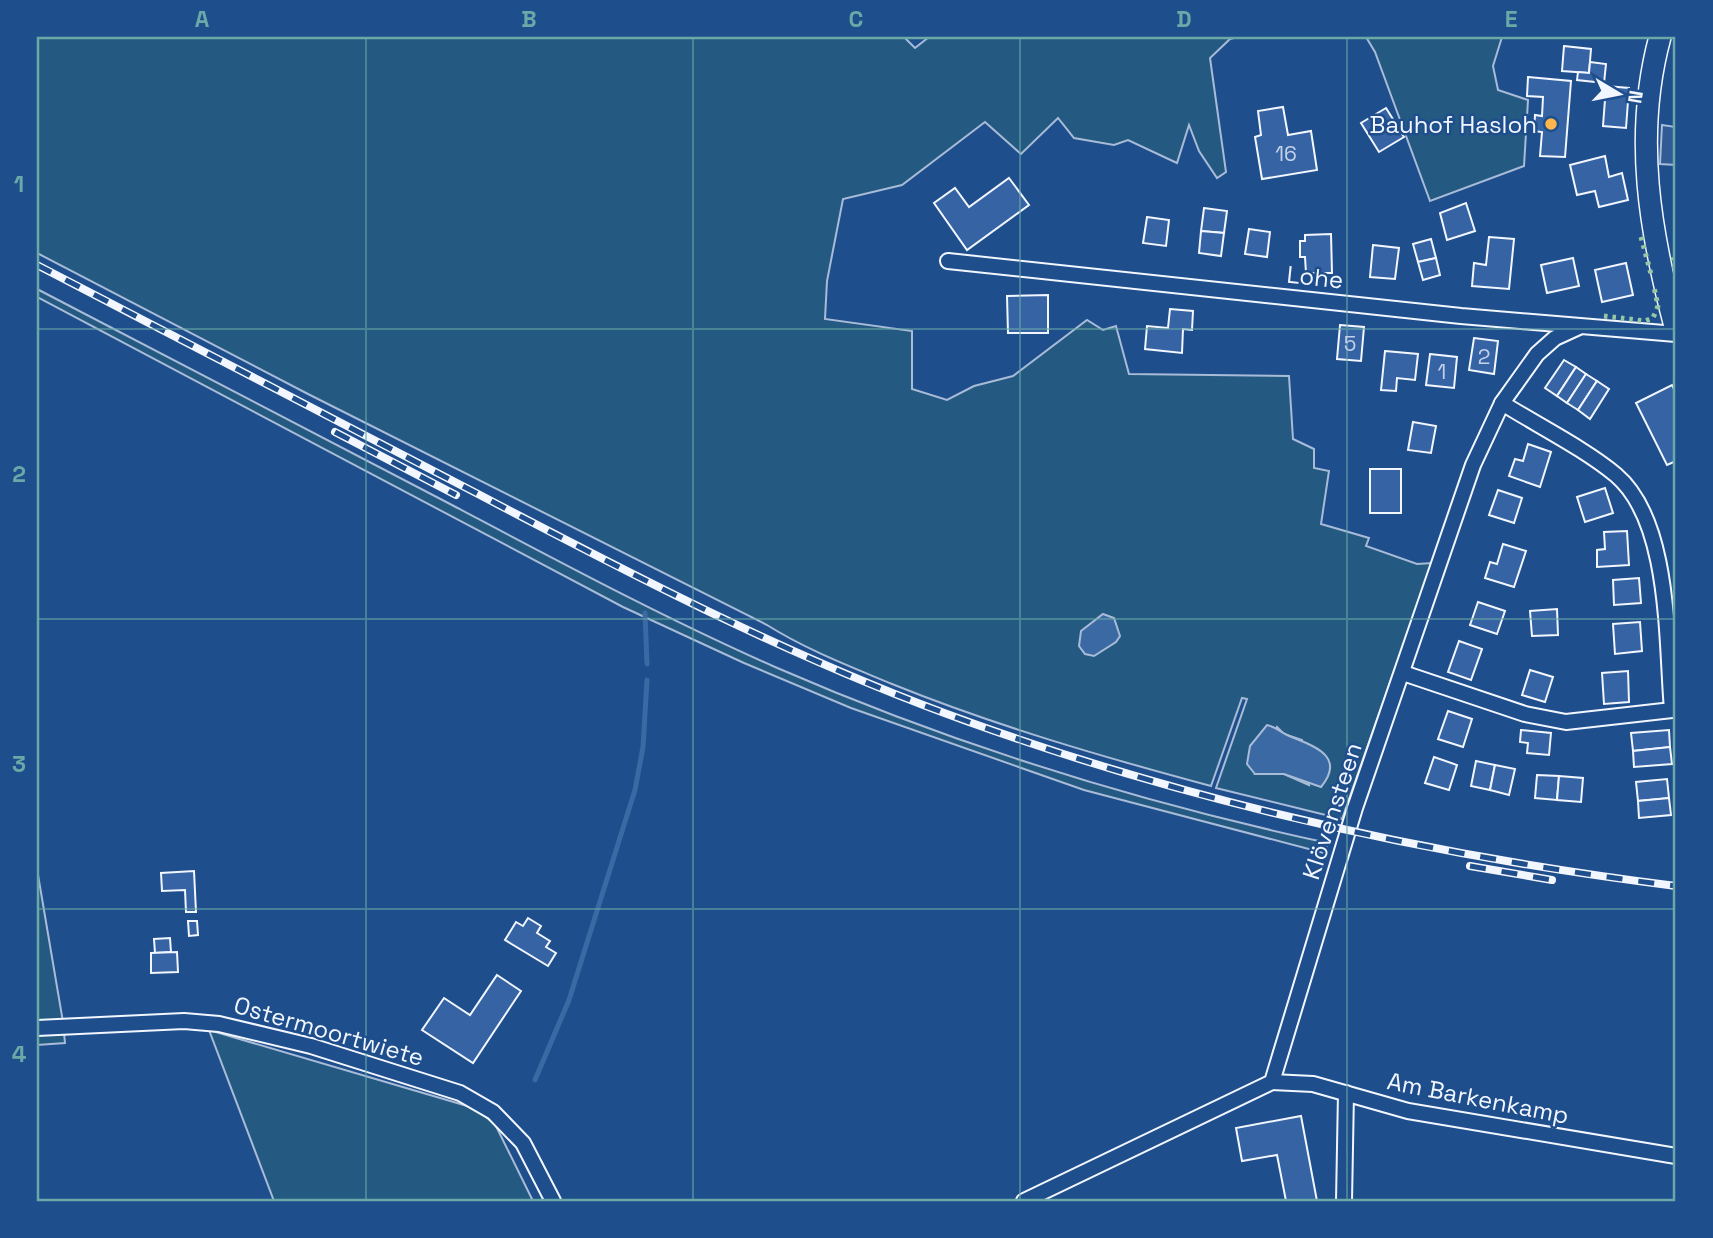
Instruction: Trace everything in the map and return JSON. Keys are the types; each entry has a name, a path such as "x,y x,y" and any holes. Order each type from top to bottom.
{"main road":[{"path":"1660,37 1647,117 1646,181 1661,273 1676,332"}],"street":[{"name":"Lohe","path":"948,261 1579,327 1676,332"},
{"name":"Klövensteen","path":"1272,1082 1355,808 1473,465 1502,403 1537,354 1555,338 1579,327"},
{"path":"1403,673 1525,714 1566,722 1672,710 1658,554 1644,511 1617,476 1502,403"},
{"name":"Ostermoortwiete","path":"37,1028 189,1021 219,1024 311,1046 460,1093 493,1112 523,1143 553,1201"},
{"path":"1024,1201 1272,1082"},
{"name":"Am Barkenkamp","path":"1272,1082 1313,1084 1408,1111 1676,1156"},
{"path":"1344,1201 1346,1093"}],"shaded area":[{"path":"37,37 904,37 915,48 929,37 1238,37 1230,39 1210,58 1226,172 1217,178 1199,151 1189,125 1177,163 1128,140 1114,145 1074,138 1058,118 1021,154 985,122 902,185 843,199 827,281 825,319 912,331 912,389 947,400 974,386 1013,376 1087,320 1103,330 1116,326 1129,374 1289,376 1293,439 1314,449 1314,468 1329,471 1321,524 1369,538 1366,546 1417,564 1432,563 1342,819 1216,788 1247,699 1242,698 1211,786 1050,740 971,714 892,684 797,642 37,253","holes":["1277,727 1284,734 1302,740 1309,785 1284,774 1255,774"]},
{"path":"1366,37 1502,37 1493,66 1498,90 1528,100 1524,166 1430,201 1375,52"},
{"path":"1662,125 1676,127 1676,165 1660,164"},
{"path":"37,289 612,589 775,667 978,746 1116,790 1328,843 1324,853 1084,790 851,708 744,663 623,607 37,297"},
{"path":"1103,614 1114,618 1120,636 1116,642 1094,656 1085,654 1079,646 1081,631"},
{"path":"1267,725 1322,752 1330,766 1328,776 1321,787 1284,774 1255,774 1247,764 1250,746"},
{"path":"37,869 63,1022 65,1043 37,1045"},
{"path":"209,1030 474,1108 495,1124 533,1201 274,1201"}],"building":[{"path":"1564,46 1591,49 1589,73 1562,71"},
{"path":"1590,62 1606,64 1604,83 1577,80 1578,72 1589,73"},
{"name":"Bauhof Hasloh","path":"1528,77 1571,81 1565,157 1540,156 1542,132 1534,131 1535,115 1542,116 1543,97 1527,96"},
{"path":"1606,86 1629,88 1626,128 1603,126"},
{"path":"1283,107 1288,135 1311,131 1317,170 1262,179 1255,137 1261,135 1258,111"},
{"path":"1386,108 1404,137 1379,152 1361,123"},
{"path":"1605,156 1609,177 1622,173 1628,200 1599,207 1595,191 1577,195 1570,165"},
{"path":"1009,178 1029,205 967,250 934,203 955,188 969,207"},
{"path":"1466,203 1475,231 1447,240 1440,213"},
{"path":"1204,208 1227,211 1224,233 1201,231"},
{"path":"1147,217 1169,220 1166,246 1143,243"},
{"path":"1249,229 1270,232 1267,257 1245,254"},
{"path":"1201,231 1224,233 1221,256 1199,253"},
{"path":"1331,234 1332,273 1306,273 1305,257 1300,257 1300,241 1305,241 1305,235"},
{"path":"1489,237 1514,239 1509,289 1472,286 1474,263 1486,265"},
{"path":"1431,239 1436,258 1418,262 1413,244"},
{"path":"1373,245 1399,248 1395,279 1370,277"},
{"path":"1436,258 1440,275 1423,280 1418,262"},
{"path":"1573,258 1579,286 1547,293 1541,265"},
{"path":"1626,263 1633,295 1602,302 1595,270"},
{"path":"1048,295 1048,333 1008,333 1007,296"},
{"path":"1170,309 1193,311 1192,330 1183,329 1182,353 1145,349 1147,326 1168,328"},
{"path":"1340,325 1364,327 1361,361 1337,359"},
{"path":"1474,338 1498,341 1494,374 1469,370"},
{"path":"1385,351 1418,354 1415,380 1397,378 1396,391 1381,390"},
{"path":"1430,354 1457,357 1454,388 1426,385"},
{"path":"1564,360 1576,367 1557,396 1545,388"},
{"path":"1576,367 1586,374 1567,403 1557,396"},
{"path":"1586,374 1597,381 1578,410 1567,403"},
{"path":"1597,381 1609,389 1590,419 1578,410"},
{"path":"1672,385 1676,393 1676,461 1667,465 1636,403"},
{"path":"1413,422 1436,426 1431,453 1408,450"},
{"path":"1528,444 1551,452 1540,487 1509,476 1515,459 1523,461"},
{"path":"1370,469 1401,469 1401,513 1370,513"},
{"path":"1605,488 1613,513 1585,522 1577,497"},
{"path":"1498,490 1522,498 1514,523 1489,515"},
{"path":"1627,531 1629,565 1597,567 1597,550 1605,549 1604,532"},
{"path":"1503,544 1526,551 1514,587 1485,578 1490,562 1497,564"},
{"path":"1639,578 1641,603 1614,605 1613,580"},
{"path":"1478,602 1505,611 1497,634 1470,625"},
{"path":"1557,609 1558,635 1532,636 1530,611"},
{"path":"1640,622 1642,651 1615,654 1613,624"},
{"path":"1459,641 1482,649 1471,680 1448,672"},
{"path":"1530,670 1553,677 1545,702 1522,695"},
{"path":"1628,671 1629,702 1604,704 1602,673"},
{"path":"1448,711 1472,719 1463,747 1438,739"},
{"path":"1521,730 1551,733 1549,755 1527,753 1528,743 1520,742"},
{"path":"1669,730 1670,747 1633,751 1631,733"},
{"path":"1670,747 1672,764 1634,767 1633,751"},
{"path":"1434,757 1457,765 1449,790 1425,783"},
{"path":"1476,761 1495,765 1490,790 1471,786"},
{"path":"1495,765 1515,769 1509,795 1490,790"},
{"path":"1537,775 1559,776 1557,800 1535,798"},
{"path":"1559,776 1583,778 1581,802 1557,800"},
{"path":"1667,779 1669,798 1638,801 1636,782"},
{"path":"1669,798 1671,815 1639,818 1638,801"},
{"path":"194,871 196,912 186,912 185,890 162,891 161,873"},
{"path":"528,918 541,926 537,933 550,941 546,947 556,953 548,966 505,940 516,922 523,926"},
{"path":"188,921 197,921 198,935 189,936"},
{"path":"170,938 171,952 155,953 154,939"},
{"path":"177,952 178,972 151,973 151,953"},
{"path":"497,975 521,991 473,1063 422,1030 444,998 470,1015"},
{"path":"1301,1116 1317,1201 1286,1201 1277,1155 1242,1161 1236,1128"}],"waterway":[{"path":"645,613 647,664"},
{"path":"535,1080 569,1000 635,790 643,747 647,680"}],"railway":[{"path":"37,265 719,617 905,698 969,722 1142,778 1318,824 1496,859 1676,886"},
{"path":"335,432 456,495"},
{"path":"1470,866 1552,880"}],"hedge":[{"path":"1641,237 1651,274"},
{"path":"1673,257 1676,276"},
{"path":"1604,316 1645,321 1653,318 1658,306 1654,287"}],"place":[{"name":"Bauhof Hasloh","path":"1551,124"}]}
